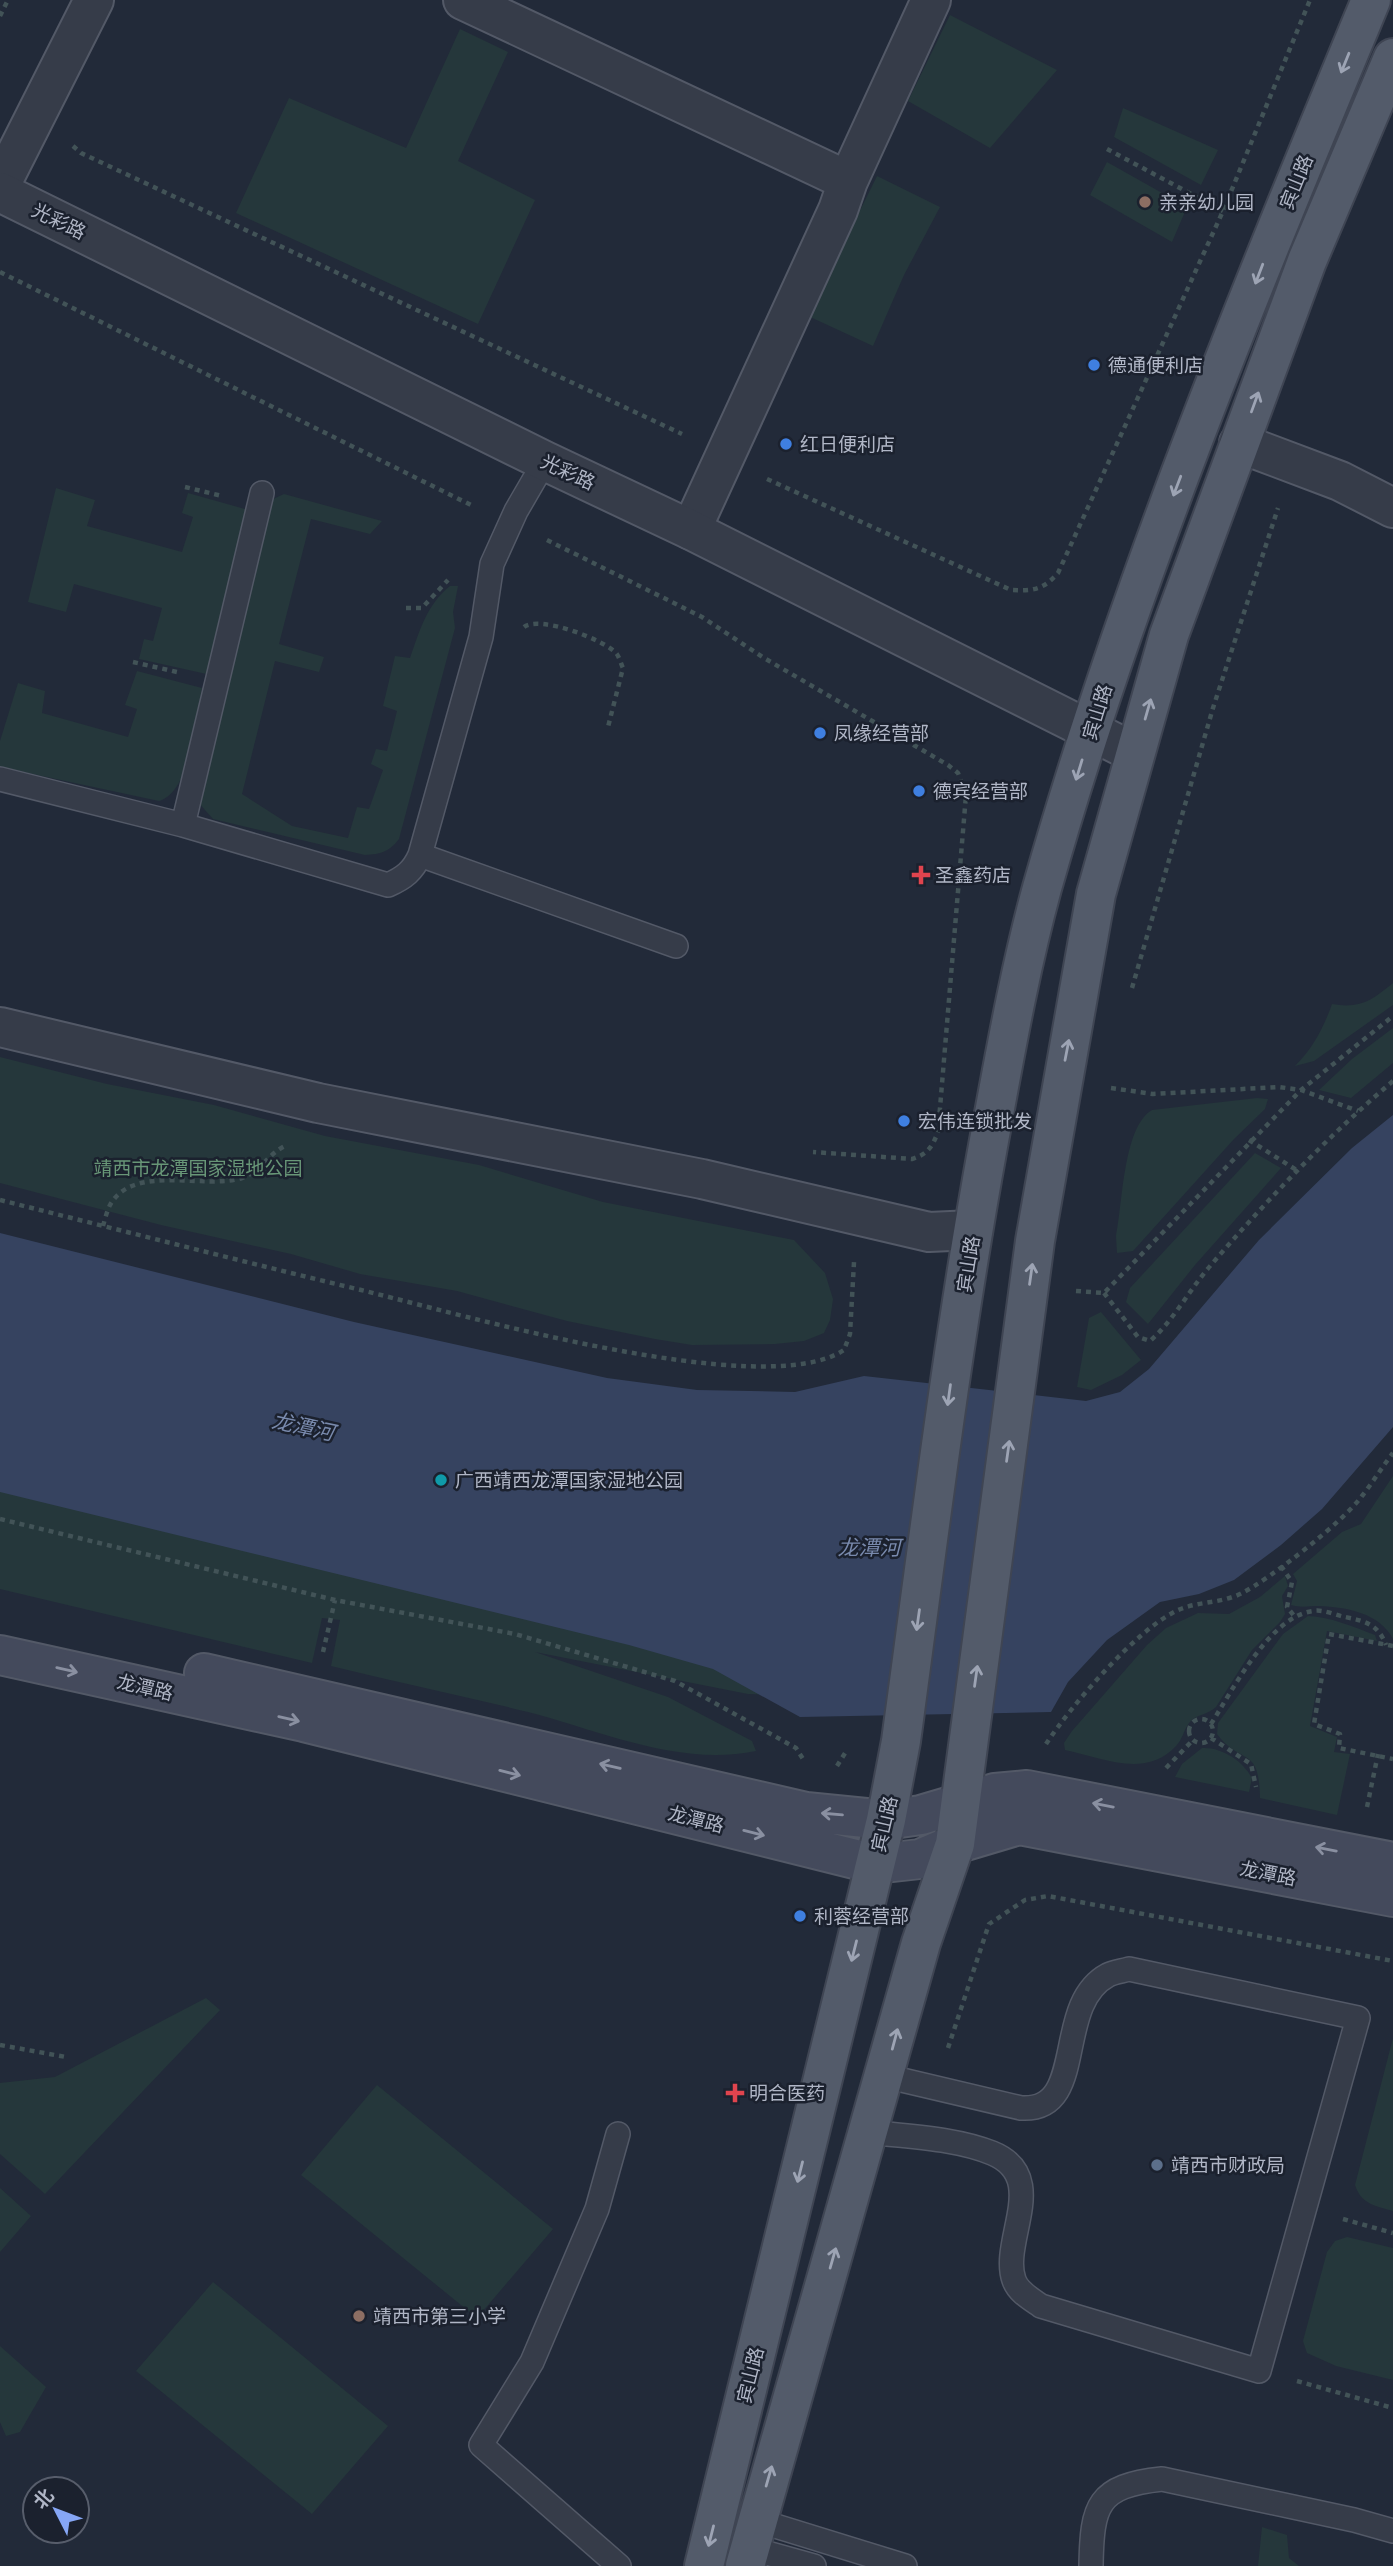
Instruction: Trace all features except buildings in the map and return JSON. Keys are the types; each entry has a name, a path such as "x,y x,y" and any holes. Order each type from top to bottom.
{"main road":[{"name":"宾山路","path":"704,2566 886,1820 901,1741 973,1230 1000,1081 1041,891 1125,621 1270,245 1371,0"},
{"path":"750,2545 870,2132 921,1943 954,1844 1059,1093 1096,894 1169,635 1307,261 1393,58"},
{"name":"龙潭路","path":"0,1628 309,1696 806,1812 886,1820 921,1815 995,1793 1027,1790 1393,1862"},
{"name":"龙潭路","path":"0,1655 304,1722 875,1864 920,1859 954,1844 1019,1825 1393,1897"}],"street":[{"path":"0,134 69,0"},
{"path":"0,186 94,0"},
{"path":"463,0 848,181"},
{"path":"691,530 931,0"},
{"name":"光彩路","path":"0,192 545,461 691,530 1090,733 1135,753"},
{"path":"1239,443 1340,481 1393,508"},
{"path":"0,1027 318,1103 702,1179 929,1232 973,1230"}],"lane":[{"path":"0,779 183,825 388,884 414,869 481,637 492,564 509,525 545,461"},
{"path":"183,825 262,493"},
{"path":"420,855 676,946"},
{"path":"870,2132 976,2149 994,2154 1010,2166 1022,2188 1012,2263 1014,2281 1025,2295 1041,2306 1259,2371 1358,2018 1129,1969 1108,1975 1091,1990 1075,2025 1061,2088 1049,2102 1037,2109 885,2076"},
{"path":"618,2134 597,2209 532,2362 481,2445 619,2566"},
{"path":"1091,2566 1092,2525 1100,2503 1133,2482 1163,2479 1354,2520 1393,2531"},
{"path":"750,2545 814,2566"},
{"path":"750,2545 905,2566"}],"path":[{"path":"0,16 8,0"},
{"path":"764,478 1011,590 1033,592 1048,585 1058,573 1223,211 1310,0"},
{"path":"1107,149 1223,211"},
{"path":"81,153 686,435"},
{"path":"0,272 428,481 509,525 525,529 702,617 764,658 948,765 963,782 966,795 938,1132 926,1154 912,1159 806,1152"},
{"path":"1131,991 1213,708 1264,546 1285,491 1290,462"},
{"path":"481,637 512,637 530,622 548,622 616,653 623,668 608,727"},
{"path":"1104,1293 1139,1260 1249,1140 1301,1090 1393,1016"},
{"path":"1105,1098 1110,1076"},
{"path":"1067,1290 1104,1293 1138,1337 1150,1341 1161,1331 1209,1267 1298,1171 1358,1111 1393,1081"},
{"path":"1107,1087 1153,1094 1279,1087 1301,1090 1358,1111"},
{"path":"103,1226 110,1205 120,1194 144,1184 171,1179 231,1181 256,1172 279,1149 298,1140 318,1103"},
{"path":"1249,1140 1298,1171"},
{"path":"0,1200 553,1338 710,1364 777,1365 834,1356 844,1350 849,1339 854,1266"},
{"path":"1051,1737 1129,1646 1176,1611 1243,1592 1281,1566 1348,1512 1393,1453"},
{"path":"0,1519 251,1577 335,1600 515,1634 675,1681 796,1748"},
{"path":"1281,1566 1292,1582 1286,1602 1296,1617"},
{"path":"321,1664 335,1600"},
{"path":"1211,1738 1211,1724 1237,1678 1265,1644 1296,1617 1315,1610 1363,1621 1376,1627 1386,1645"},
{"path":"1393,1646 1329,1634 1314,1724 1340,1734 1339,1748 1393,1759"},
{"path":"1193,1740 1190,1729 1194,1722 1201,1719 1211,1724"},
{"path":"1193,1740 1204,1743 1211,1738"},
{"path":"1211,1738 1251,1765 1257,1780 1256,1789"},
{"path":"1163,1772 1193,1740"},
{"path":"1366,1809 1377,1755"},
{"path":"0,2045 66,2057"},
{"path":"1304,2208 1393,2233"},
{"path":"1259,2371 1393,2408"}],"green space":[{"path":"950,15 1057,70 990,148 908,101"},
{"path":"460,29 508,52 458,161 535,200 478,324 236,213 289,98 406,148"},
{"path":"1123,108 1218,150 1201,185 1114,137"},
{"path":"1107,162 1187,207 1172,242 1090,195"},
{"path":"877,176 940,207 904,275 873,346 808,316"},
{"path":"56,488 95,500 87,526 182,552 193,517 182,513 188,493 252,511 211,675 139,659 144,639 153,641 162,608 74,584 66,612 28,602"},
{"path":"284,494 382,521 370,534 311,519 279,644 324,657 319,672 275,661 242,794 292,826 348,838 357,807 369,809 383,770 371,764 376,749 387,751 397,711 383,706 395,656 410,658 435,601 450,586 458,586 453,612 455,628 399,839 388,850 380,853 365,855 213,819 197,801 271,500"},
{"path":"137,671 202,688 185,769 170,795 159,801 0,767 0,741 18,683 45,691 42,713 128,737 137,709 125,705"},
{"path":"1393,983 1393,1005 1314,1061 1295,1066 1317,1038 1332,1004 1351,1005 1366,1002"},
{"path":"1393,1028 1393,1063 1351,1098 1319,1090 1352,1059"},
{"name":"靖西市龙潭国家湿地公园","path":"0,1057 107,1084 214,1105 325,1136 479,1165 603,1202 794,1240 825,1273 833,1299 830,1320 824,1333 804,1341 692,1345 655,1339 567,1321 457,1291 360,1274 291,1254 161,1225 0,1183"},
{"path":"1268,1099 1265,1109 1234,1139 1133,1251 1117,1253 1116,1236 1126,1167 1135,1132 1142,1119 1152,1110"},
{"path":"1255,1153 1281,1168 1195,1265 1148,1324 1126,1302 1130,1288"},
{"path":"0,1292 803,1696 748,1694 535,1652 668,1697 752,1741 756,1751 727,1755 670,1751 528,1712 331,1666 340,1620 322,1618 312,1663 0,1589"},
{"path":"1101,1312 1141,1360 1122,1375 1091,1390 1077,1387 1089,1318"},
{"path":"1393,1476 1393,1639 1380,1623 1361,1613 1329,1607 1291,1605 1297,1581 1293,1574 1342,1532 1361,1524"},
{"path":"1285,1576 1288,1586 1282,1596 1285,1614 1280,1622 1252,1650 1216,1707 1192,1720 1178,1743 1164,1756 1138,1764 1109,1761 1065,1750 1064,1743 1072,1731 1147,1645 1166,1628 1198,1613 1229,1614 1260,1597"},
{"path":"1308,1616 1351,1626 1375,1635 1377,1641 1327,1631 1310,1726 1337,1737 1334,1752 1350,1754 1337,1815 1260,1798 1259,1781 1253,1763 1226,1744 1217,1734 1218,1723 1283,1634"},
{"path":"1202,1748 1210,1748 1231,1756 1243,1766 1252,1778 1249,1792 1175,1777 1182,1764"},
{"path":"206,1998 220,2010 45,2194 0,2154 0,2083 55,2077"},
{"path":"1393,2038 1393,2211 1365,2200 1355,2185"},
{"path":"377,2085 553,2229 477,2318 301,2175"},
{"path":"0,2188 31,2216 0,2252"},
{"path":"1347,2237 1393,2248 1393,2380 1336,2366 1307,2353 1303,2341 1327,2252 1335,2241"},
{"path":"213,2282 388,2426 312,2514 136,2371"},
{"path":"0,2346 46,2387 20,2432 6,2436 0,2422"},
{"path":"1262,2527 1287,2535 1289,2558 1299,2566 1258,2566"}],"water":[{"name":"龙潭河","path":"1393,1115 1393,1427 1322,1509 1281,1545 1234,1580 1199,1594 1160,1602 1107,1640 1068,1682 1051,1712 800,1717 713,1669 629,1645 0,1492 0,1233 354,1322 607,1378 697,1390 795,1392 864,1376 1086,1401 1120,1392 1149,1369 1259,1240 1352,1148"}],"place":[{"name":"亲亲幼儿园","path":"1145,202"},
{"name":"德通便利店","path":"1094,365"},
{"name":"红日便利店","path":"786,444"},
{"name":"凤缘经营部","path":"820,733"},
{"name":"德宾经营部","path":"919,791"},
{"name":"圣鑫药店","path":"921,875"},
{"name":"宏伟连锁批发","path":"904,1121"},
{"name":"广西靖西龙潭国家湿地公园","path":"441,1480"},
{"name":"利蓉经营部","path":"800,1916"},
{"name":"明合医药","path":"735,2093"},
{"name":"靖西市财政局","path":"1157,2165"},
{"name":"靖西市第三小学","path":"359,2316"}]}
